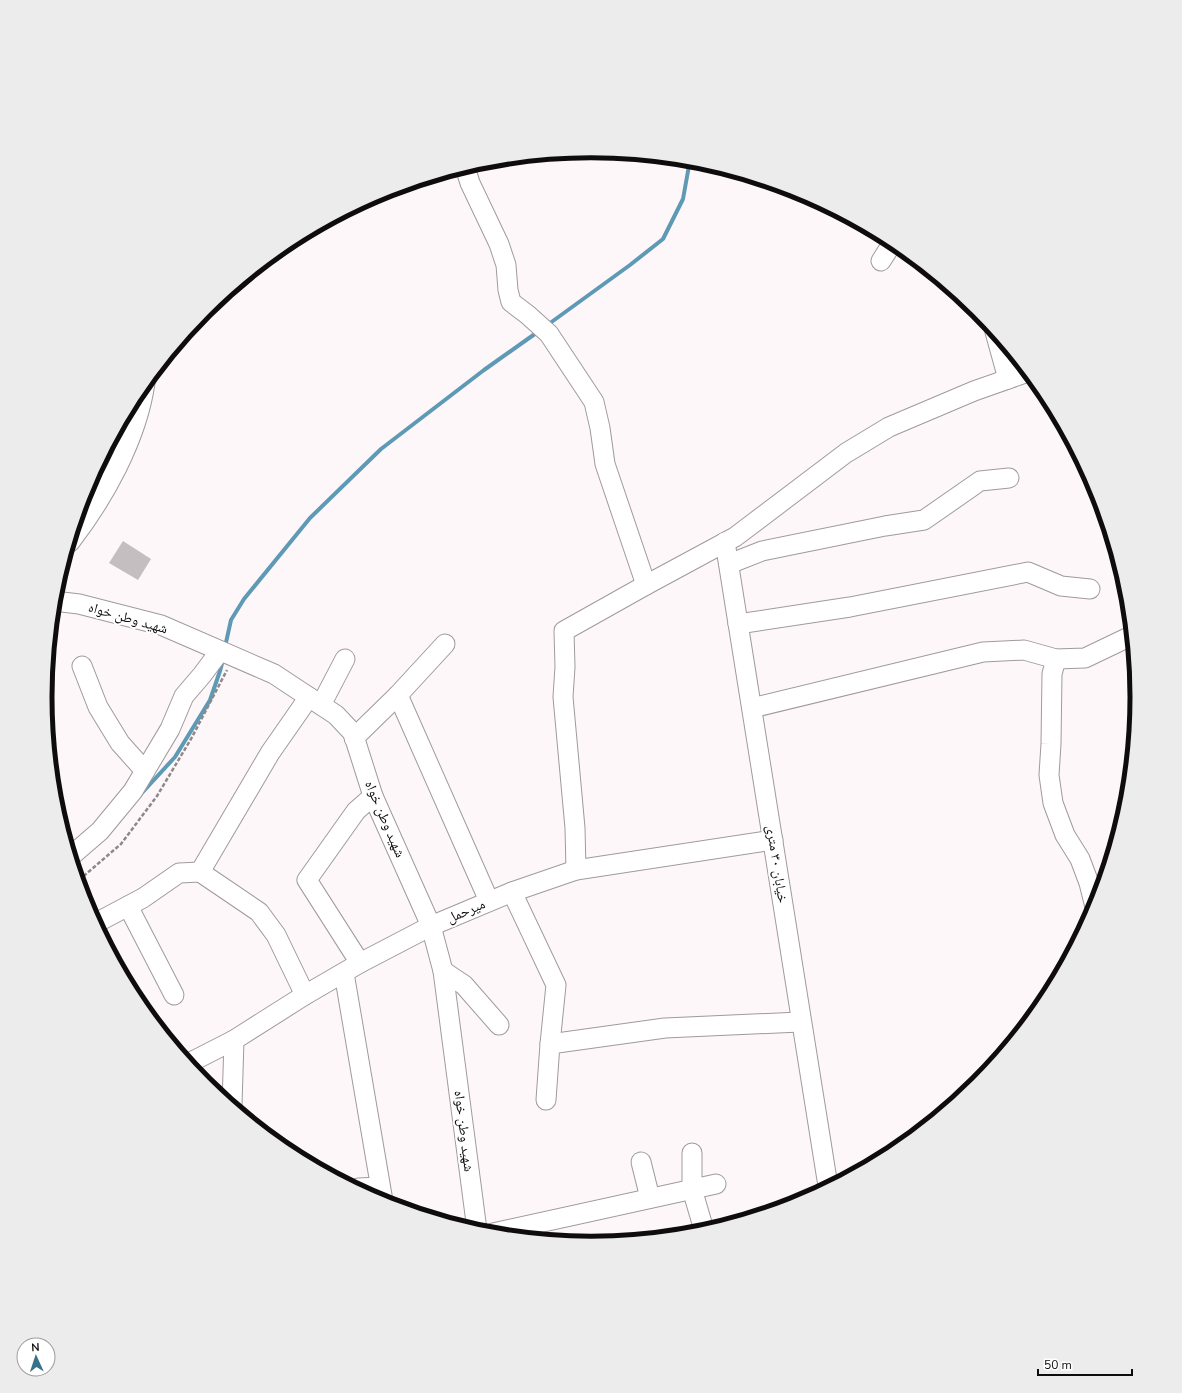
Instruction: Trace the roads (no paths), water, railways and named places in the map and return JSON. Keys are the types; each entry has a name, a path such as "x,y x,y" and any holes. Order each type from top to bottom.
{"street":[{"path":"467,172 506,265 508,290 511,302 549,334 594,402 600,428 605,464 646,585"},
{"path":"881,260 889,248"},
{"path":"998,344 1008,379"},
{"path":"576,870 575,828 563,697 565,666 564,631 734,537 846,453 889,427 974,391 1023,374"},
{"path":"79,530 95,508 118,465 134,431 143,397"},
{"path":"729,564 762,551 885,526 924,520 980,481 1009,478"},
{"name":"خیابان ۳۰ متری","path":"725,542 773,840 800,1022 827,1181"},
{"path":"738,624 850,607 1028,572 1061,586 1090,589"},
{"name":"شهید وطن خواه","path":"60,602 79,604 160,625 274,674 336,715 353,733 373,796 431,926 443,971 476,1223"},
{"path":"752,708 982,652 1024,650 1056,658 1085,658 1126,638"},
{"path":"354,738 398,696 445,644"},
{"path":"75,853 100,831 133,791 170,729 184,696 202,675 227,654"},
{"path":"200,872 270,753 315,701 345,658"},
{"path":"1056,658 1052,674 1049,775 1053,803 1065,835 1080,859 1092,895"},
{"path":"82,666 98,707 120,743 145,771"},
{"path":"398,696 490,901"},
{"path":"360,964 306,880 356,811 373,796"},
{"name":"میرحمل","path":"194,1061 234,1040 344,973 431,926 512,892 576,870 773,840"},
{"path":"101,920 143,898 179,873 200,872 259,912 276,935 305,996"},
{"path":"512,892 556,985 546,1100"},
{"path":"128,906 174,995"},
{"path":"443,971 464,985 499,1025"},
{"path":"344,973 382,1193"},
{"path":"550,1044 665,1028 800,1022"},
{"path":"232,1098 234,1040"},
{"path":"692,1153 692,1189 702,1224"},
{"path":"641,1162 650,1198"},
{"path":"510,1229 716,1184"}],"waterway":[{"path":"546,326 663,239 683,199 689,167"},
{"path":"225,647 231,620 244,599 310,518 381,449 484,370 539,331"},
{"path":"141,794 175,757 210,700 223,660"}]}
